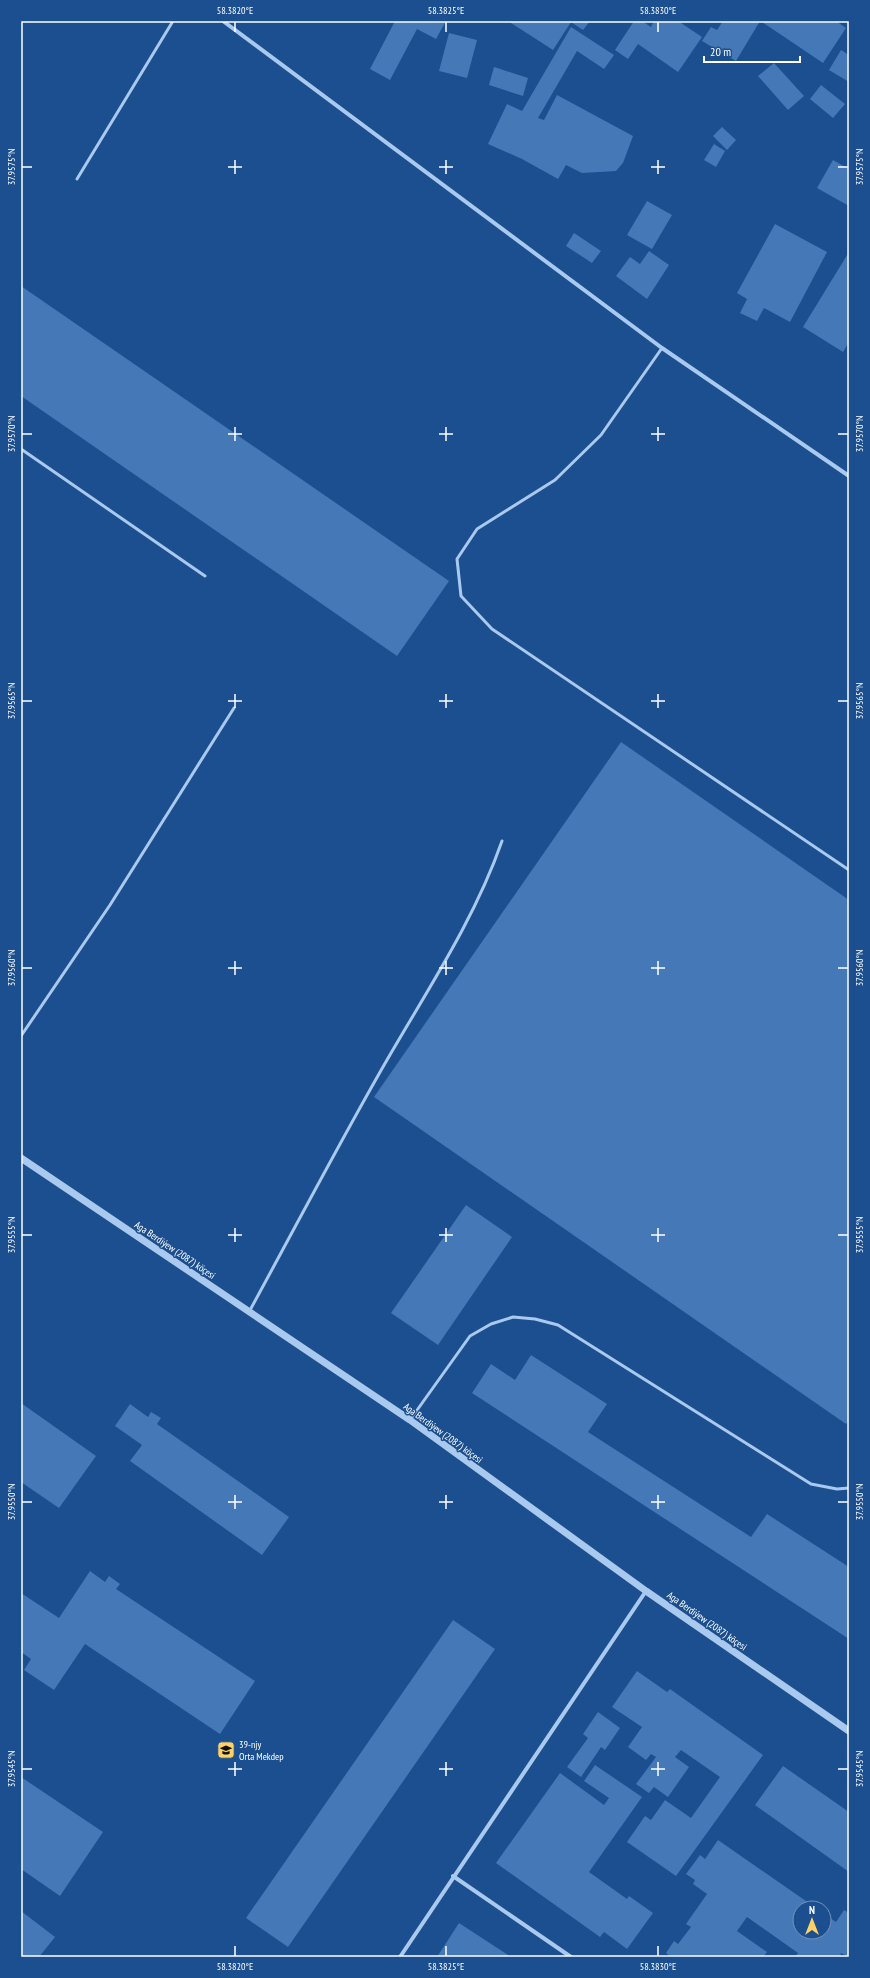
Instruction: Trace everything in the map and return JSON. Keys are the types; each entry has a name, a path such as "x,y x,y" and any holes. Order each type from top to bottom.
{"street":[{"path":"223,21 662,348 849,476"},
{"name":"Aga Berdiýew (2087) köçesi","path":"21,1158 410,1420 646,1591 849,1731"},
{"path":"400,1957 646,1591"},
{"path":"453,1876 571,1957"}],"lane":[{"path":"78,179 173,21"},
{"path":"662,348 601,435 555,480 477,529 457,559 462,596 492,629 849,870"},
{"path":"21,449 205,576"},
{"path":"21,1036 110,905 234,708"},
{"path":"249,1312 375,1081 460,933 492,871 502,841"},
{"path":"410,1420 470,1336 491,1324 513,1317 535,1319 558,1325 811,1484 837,1489 849,1488"}],"building":[{"path":"395,21 446,21 436,39 417,29 390,80 370,69"},
{"path":"508,21 590,21 583,30 571,22 553,50"},
{"path":"634,21 642,21 651,27 654,21 678,21 702,37 678,72 638,44 628,59 615,50"},
{"path":"723,21 760,21 736,61 702,41 711,27 717,30"},
{"path":"836,21 846,28 823,63 762,22"},
{"path":"571,27 614,55 604,69 577,51 538,118 544,120 557,95 633,136 623,163 616,171 582,173 566,165 558,179 522,159 488,144 507,104 522,111"},
{"path":"449,33 477,40 467,78 439,71"},
{"path":"841,50 849,55 849,82 829,70"},
{"path":"774,63 804,96 788,110 758,76"},
{"path":"494,67 528,78 523,96 489,85"},
{"path":"821,85 845,104 833,118 810,99"},
{"path":"722,127 736,140 727,150 713,136"},
{"path":"714,144 725,151 716,167 704,160"},
{"path":"833,160 849,169 849,206 817,188"},
{"path":"647,201 672,215 652,249 627,235"},
{"path":"775,224 827,252 790,322 764,308 757,321 740,313 747,299 737,293"},
{"path":"574,233 601,251 592,263 566,246"},
{"path":"649,251 669,265 647,299 616,276 630,257 640,264"},
{"path":"849,252 849,342 843,352 803,327"},
{"path":"21,286 449,581 397,656 21,396"},
{"path":"621,742 849,900 849,1420 846,1424 374,1097"},
{"path":"466,1205 512,1237 438,1345 391,1313"},
{"path":"531,1355 607,1404 588,1432 751,1537 767,1514 849,1567 849,1639 472,1393 491,1364 515,1380"},
{"path":"21,1403 96,1456 59,1508 21,1482"},
{"path":"130,1404 148,1417 151,1412 161,1418 157,1424 289,1517 262,1555 130,1461 142,1445 115,1426"},
{"path":"90,1571 105,1582 109,1576 120,1584 116,1589 255,1681 220,1734 85,1644 54,1690 24,1670 31,1659 21,1652 21,1593 59,1618"},
{"path":"453,1620 495,1649 288,1947 246,1918"},
{"path":"637,1671 667,1692 670,1689 763,1755 676,1876 627,1842 645,1816 651,1820 665,1800 691,1818 720,1777 681,1750 675,1757 689,1767 668,1797 654,1787 649,1793 636,1784 656,1757 651,1754 646,1760 628,1747 642,1727 612,1707"},
{"path":"598,1712 620,1728 605,1750 601,1747 581,1777 567,1767 588,1738 583,1734"},
{"path":"595,1765 642,1797 589,1872 627,1899 629,1896 653,1913 627,1949 604,1932 600,1937 496,1863 560,1773 604,1805 609,1798 584,1781"},
{"path":"783,1766 849,1812 849,1872 755,1805"},
{"path":"21,1777 103,1832 60,1896 21,1869"},
{"path":"718,1840 804,1900 792,1900 792,1940 832,1940 832,1919 836,1922 844,1910 849,1913 849,1957 841,1953 840,1957 795,1957 798,1953 747,1917 737,1931 767,1952 763,1957 669,1957 670,1956 666,1953 674,1941 678,1944 691,1927 686,1924 707,1894 693,1884 695,1880 686,1874 700,1855 705,1859"},
{"path":"21,1911 55,1937 39,1957 21,1957"},
{"path":"459,1923 511,1957 437,1957"}],"place":[{"name":"39-njy Orta Mekdep","path":"226,1750"}]}
